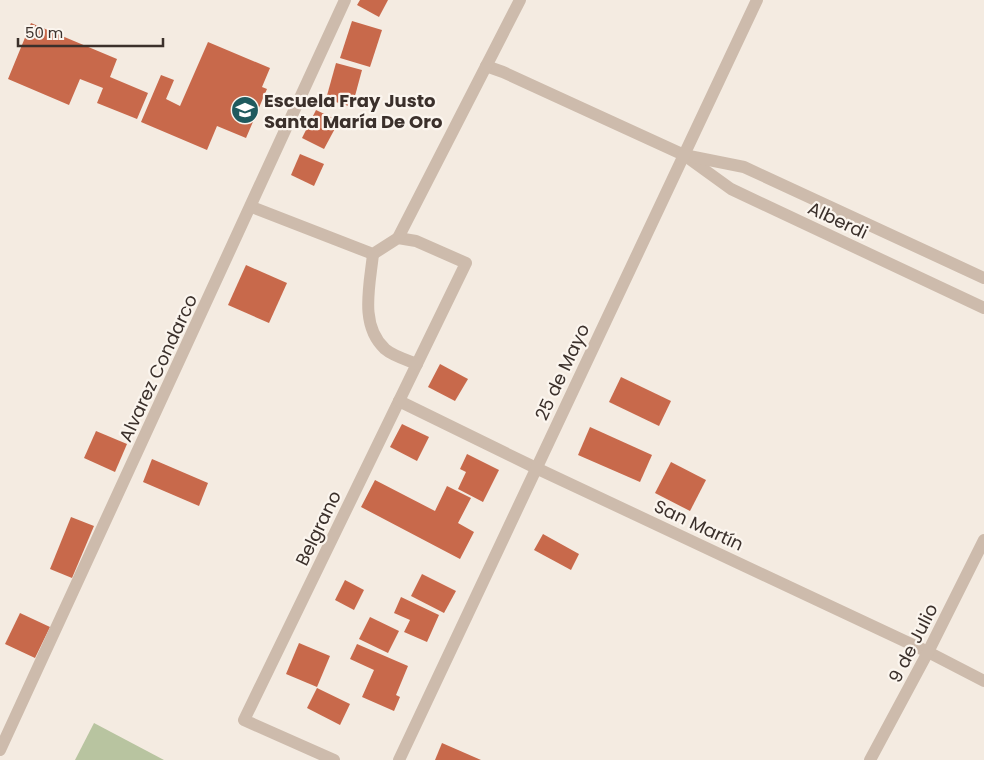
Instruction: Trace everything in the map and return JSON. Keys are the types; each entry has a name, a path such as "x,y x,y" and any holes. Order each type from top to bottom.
{"street":[{"name":"Alvarez Condarco","path":"0,750 252,207 345,0"},
{"path":"373,254 398,238 520,0"},
{"name":"25 de Mayo","path":"399,760 757,0"},
{"name":"Alberdi","path":"486,66 684,155 730,189 984,308"},
{"name":"Alberdi","path":"684,155 744,167 984,278"},
{"path":"252,207 373,254"},
{"name":"Belgrano","path":"334,760 244,720 466,263 416,241 398,238"},
{"path":"373,254 368,303 372,332 386,350 417,364"},
{"name":"San Martín","path":"399,401 536,468 928,652 984,681"},
{"name":"9 de Julio","path":"870,760 928,652 984,540"}],"green space":[{"path":"94,723 164,760 75,760"}],"building":[{"path":"360,0 388,0 379,17 357,5"},
{"path":"352,21 382,30 370,67 340,58"},
{"path":"31,23 117,59 110,77 148,93 137,119 97,103 103,88 80,79 69,105 8,79"},
{"path":"208,42 270,68 262,87 267,89 246,138 217,126 207,150 141,122 161,75 174,80 166,99 180,106"},
{"path":"336,63 362,70 352,107 326,99"},
{"path":"316,110 339,121 324,149 302,138"},
{"path":"300,154 324,164 314,186 291,175"},
{"path":"246,265 287,283 269,323 228,305"},
{"path":"440,364 468,379 455,401 428,387"},
{"path":"621,377 671,401 659,426 609,402"},
{"path":"402,424 429,437 417,461 390,447"},
{"path":"590,427 652,455 640,482 578,455"},
{"path":"96,431 127,444 115,472 84,458"},
{"path":"467,454 499,470 483,502 458,489 466,472 460,469"},
{"path":"152,459 208,483 199,506 143,482"},
{"path":"671,462 706,480 690,511 655,493"},
{"path":"375,480 435,511 447,486 471,498 458,523 474,532 460,559 361,507"},
{"path":"71,517 94,526 72,578 50,569"},
{"path":"543,534 579,554 571,570 534,550"},
{"path":"422,574 456,591 444,613 411,596"},
{"path":"345,580 364,590 354,610 335,600"},
{"path":"401,597 439,615 427,642 404,632 410,620 394,613"},
{"path":"20,613 50,627 35,658 5,644"},
{"path":"370,617 399,631 388,653 359,639"},
{"path":"299,643 330,656 317,687 286,674"},
{"path":"357,644 408,666 396,695 400,697 394,711 362,697 374,670 350,659"},
{"path":"317,688 350,704 340,725 307,708"},
{"path":"442,743 481,760 435,760"}],"place":[{"name":"Escuela Fray Justo Santa María De Oro","path":"245,110"}]}
